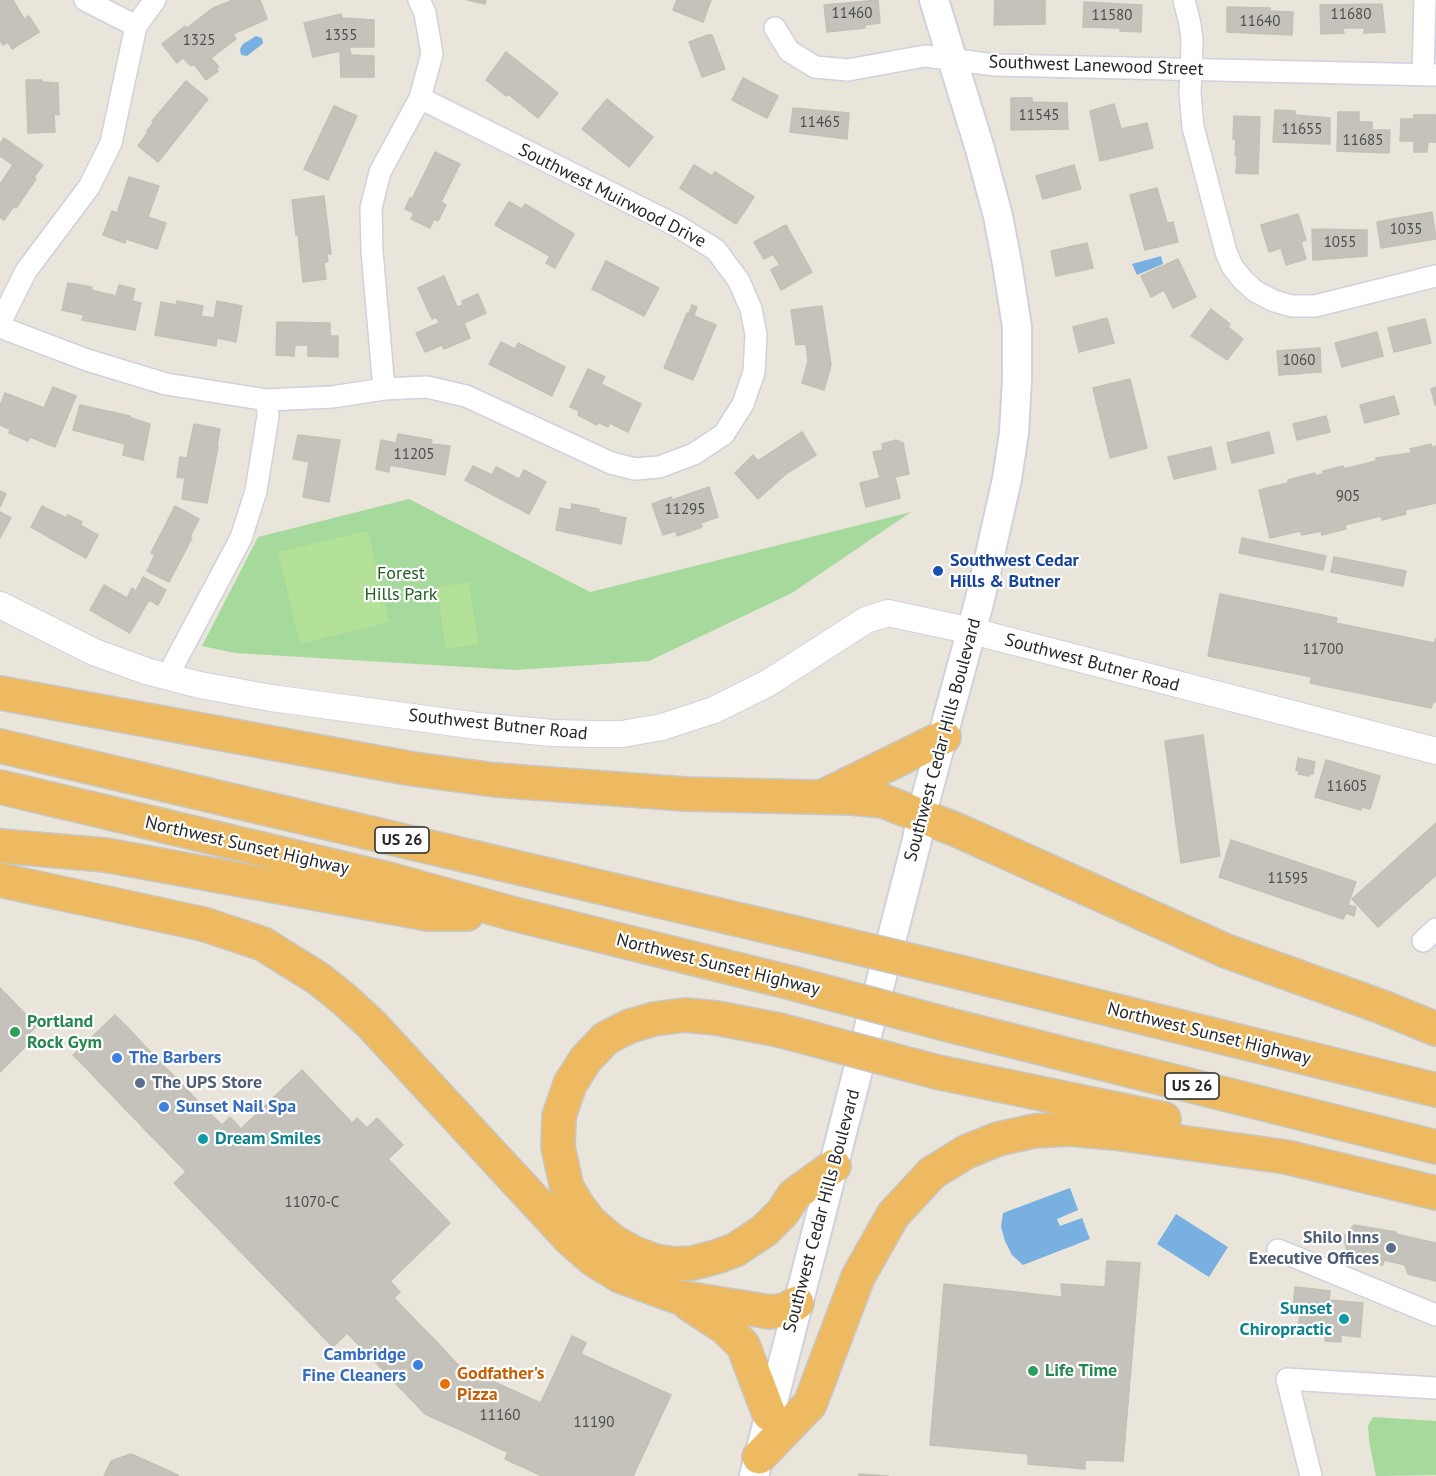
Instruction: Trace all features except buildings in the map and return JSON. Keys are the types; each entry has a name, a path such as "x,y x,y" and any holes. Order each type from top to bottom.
{"highway":[{"path":"0,693 413,769 495,780 684,794 883,801 1226,951 1382,1007 1436,1029"},
{"path":"820,798 944,737"},
{"name":"Northwest Sunset Highway","path":"0,746 804,934 1436,1090"},
{"name":"Northwest Sunset Highway","path":"0,787 388,879 514,914 1436,1147"},
{"path":"0,846 105,855 428,914 514,914"},
{"path":"0,880 203,924 263,944 345,1000 371,1024 579,1247 594,1260 620,1276 678,1297 770,1312 785,1310 797,1303"},
{"path":"834,1166 794,1195 783,1212 764,1231 735,1250 693,1263 675,1264 655,1261 614,1242 590,1222 578,1206 567,1188 558,1148 560,1116 570,1083 586,1059 606,1038 630,1026 654,1019 685,1015 716,1018 779,1030 937,1072 1230,1133 1286,1157"},
{"path":"756,1466 810,1404 858,1277 892,1215 932,1173 966,1152 998,1139 1034,1131 1069,1129 1115,1133 1286,1157 1436,1193"},
{"path":"678,1297 724,1327 742,1345 769,1414"}],"main road":[{"name":"Southwest Cedar Hills Boulevard","path":"756,1466 917,840 921,816 972,631 1011,456 1016,406 1017,327 998,216 934,0"}],"street":[{"path":"85,0 136,26"},
{"path":"0,325 26,271 89,187 111,143 136,26 155,0"},
{"path":"384,389 372,251 371,208 380,172 420,98 432,54 425,13 419,0"},
{"path":"1184,0 1192,40 1190,69 1193,127 1226,252 1232,266 1242,279 1255,291 1274,301 1292,306 1315,306 1436,276"},
{"path":"1425,0 1429,74"},
{"name":"Southwest Lanewood Street","path":"775,28 789,51 815,67 848,70 925,56 995,65 1429,74"},
{"name":"Southwest Muirwood Drive","path":"0,325 87,360 166,384 267,400 332,397 384,389 427,387 466,396 611,463 635,469 659,467 694,454 724,434 742,404 753,372 756,335 751,309 739,281 716,250 679,227 420,98"},
{"path":"167,677 241,538 258,481 268,416 267,400"},
{"name":"Southwest Butner Road","path":"0,605 94,652 167,677 271,698 478,726 552,733 622,734 662,727 694,718 768,683 866,620 881,615 900,615 972,631 1436,751"},
{"path":"1278,1250 1436,1315"},
{"path":"1311,1476 1287,1379 1436,1388"}],"green space":[{"name":"Forest Hills Park","path":"409,499 590,592 911,512 792,593 649,661 516,670 235,653 202,646 258,537"},
{"path":"368,531 389,622 300,644 278,552"},
{"path":"469,582 478,644 446,649 437,587"},
{"path":"1373,1417 1436,1421 1436,1475 1376,1476 1368,1426"}],"water":[{"path":"256,36 262,38 263,43 247,56 241,55 240,49 243,44"},
{"path":"1161,256 1163,264 1137,275 1132,264"},
{"path":"1070,1188 1078,1210 1057,1219 1060,1226 1082,1218 1090,1239 1023,1265 1012,1255 1005,1241 1001,1227 1003,1213"},
{"path":"1176,1214 1228,1247 1209,1277 1157,1244"}],"place":[{"name":"Southwest Cedar Hills & Butner","path":"938,571"},
{"name":"Portland Rock Gym","path":"15,1032"},
{"name":"The Barbers","path":"117,1058"},
{"name":"The UPS Store","path":"140,1083"},
{"name":"Sunset Nail Spa","path":"164,1107"},
{"name":"Dream Smiles","path":"203,1139"},
{"name":"Shilo Inns Executive Offices","path":"1391,1248"},
{"name":"Sunset Chiropractic","path":"1344,1319"},
{"name":"Cambridge Fine Cleaners","path":"418,1365"},
{"name":"Life Time","path":"1033,1371"},
{"name":"Godfather's Pizza","path":"445,1384"}]}
